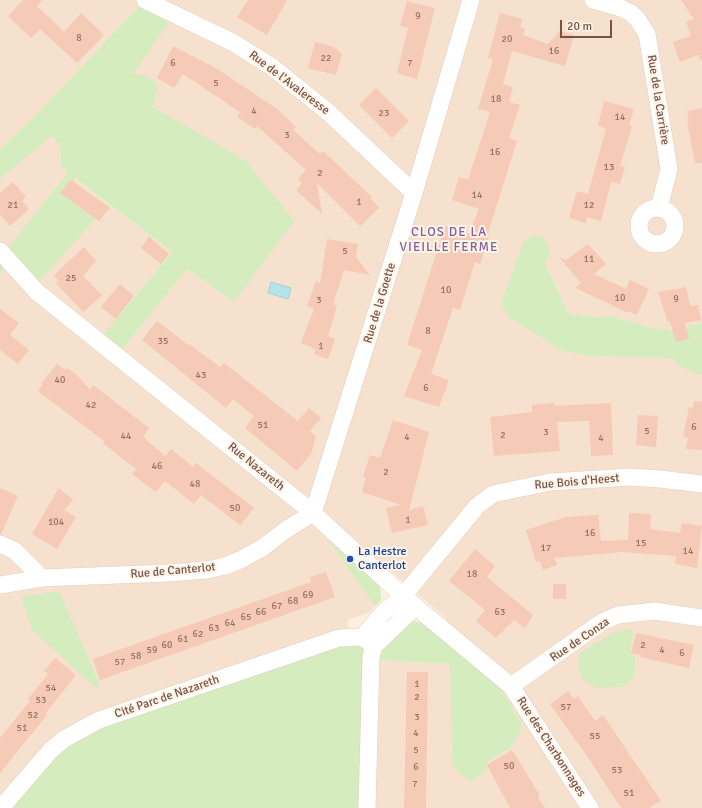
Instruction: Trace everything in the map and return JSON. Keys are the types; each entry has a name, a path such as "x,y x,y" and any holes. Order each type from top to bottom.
{"street":[{"name":"Rue de l'Avaleresse","path":"145,0 234,43 272,67 328,112 414,193"},
{"name":"Rue de la Goette","path":"313,513 414,193 471,0"},
{"name":"Rue de la Carrière","path":"593,0 631,13 638,20 647,34 669,169 660,208"},
{"name":"Rue Nazareth","path":"0,251 37,292 313,513 409,601 511,686"},
{"name":"Rue Bois d'Heest","path":"409,601 477,506 493,494 550,482 630,477 660,478 702,484"},
{"name":"Rue de Canterlot","path":"0,585 42,578 168,573 207,570 225,566 262,548 286,529 313,513"},
{"path":"0,544 15,551 42,578"},
{"path":"367,808 371,657 368,642 383,613 409,601"},
{"name":"Rue de Conza","path":"511,686 602,622 618,616 655,611 702,618"},
{"name":"Cité Parc de Nazareth","path":"1,808 50,751 64,738 88,725 339,638 368,642"},
{"name":"Rue des Charbonnages","path":"511,686 590,808"}],"shaded area":[{"path":"0,0 145,0 36,115 0,150"},
{"path":"145,0 702,0 702,323 691,324 683,331 647,327 609,316 595,317 569,314 545,262 549,255 509,317 562,351 591,356 672,358 679,366 702,375 702,808 367,808 378,660 450,664 452,764 482,774 490,760 510,748 441,626 446,618 388,569 326,524 328,540 375,606 370,612 348,620 349,635 0,808 0,275 10,262 0,251 0,179 52,135 60,145 61,168 172,252 119,315 117,356 187,269 234,302 153,107 158,88 133,75"}],"green space":[{"path":"145,0 175,13 133,74 144,75 155,82 158,88 153,107 245,160 294,221 234,302 187,269 117,356 98,341 172,252 75,178 66,189 99,215 33,288 10,262 0,275 0,251 3,254 68,173 61,168 60,145 52,136 0,179 0,150 36,115"},
{"path":"535,236 543,237 548,245 549,255 545,263 569,314 595,317 609,316 647,327 683,331 691,324 702,323 702,375 679,366 672,358 591,356 562,351 509,317 501,303 524,241"},
{"path":"325,523 380,580 381,601 375,606 328,540"},
{"path":"59,591 100,685 95,687 32,630 21,597"},
{"path":"415,621 427,625 491,679 501,690 521,723 521,731 510,748 490,760 482,774 471,781 460,774 452,764 450,664 378,660 379,647 406,622"},
{"path":"627,629 634,631 630,649 635,658 635,676 622,687 597,688 583,680 578,666 580,653 613,633"},
{"path":"366,632 367,808 5,808 63,738"}],"water":[{"path":"271,282 291,288 288,299 268,293"}],"building":[{"path":"23,0 42,0 37,6 64,32 81,13 104,35 77,63 40,29 31,38 8,16"},
{"path":"248,0 287,0 267,35 237,17"},
{"path":"681,0 702,0 702,62 698,55 680,62 673,42 691,36 686,22 694,19"},
{"path":"407,1 435,8 417,79 397,73 408,28 400,26"},
{"path":"500,13 522,19 520,27 525,29 523,35 547,44 556,36 558,31 574,35 565,66 512,51 503,84 513,87 509,102 520,105 509,138 517,141 487,236 489,237 480,264 475,262 460,310 453,308 431,374 449,380 439,407 404,396 422,350 407,345 445,226 469,234 479,209 452,200 459,177 468,180 490,112 478,109 493,59 488,58"},
{"path":"315,42 334,47 342,54 336,75 308,68"},
{"path":"173,46 214,67 277,109 296,127 293,130 320,154 323,151 372,197 370,198 379,208 360,226 317,183 322,214 296,190 302,183 298,179 306,170 257,126 255,129 237,117 240,112 183,74 174,88 157,78"},
{"path":"376,88 409,121 392,138 359,105"},
{"path":"604,101 634,109 629,125 632,126 620,166 625,167 620,184 611,182 601,221 587,217 586,223 569,218 577,191 588,194 606,129 598,125"},
{"path":"702,108 702,163 695,163 687,121 689,121 687,111"},
{"path":"71,180 110,208 99,221 60,193"},
{"path":"13,182 26,197 22,201 29,209 10,226 0,214 0,193"},
{"path":"149,237 169,254 161,264 141,248"},
{"path":"327,239 358,244 356,257 370,275 344,270 333,304 337,306 328,336 335,339 328,359 314,354 316,349 301,343 314,309 307,306 316,281 320,283"},
{"path":"588,244 606,264 594,274 626,289 630,280 649,289 637,315 629,311 628,313 576,288 581,283 559,257 566,260"},
{"path":"84,247 96,261 83,276 102,295 83,312 56,283 59,281 54,275"},
{"path":"120,284 134,296 116,319 101,307"},
{"path":"686,287 690,306 698,305 701,320 685,323 689,339 676,342 670,321 668,322 658,292"},
{"path":"0,309 19,323 10,335 29,350 18,364 0,350"},
{"path":"157,321 220,367 224,363 298,421 309,408 321,418 310,431 316,436 311,454 297,471 245,428 254,416 233,399 226,408 142,340"},
{"path":"57,364 65,370 67,368 79,377 90,390 93,385 149,428 143,437 165,456 171,449 193,467 196,463 254,508 240,525 201,495 194,504 165,481 156,492 132,474 136,469 103,443 104,441 38,391 43,384 41,383"},
{"path":"694,401 702,402 702,450 686,449 688,438 683,437 689,407 693,408"},
{"path":"555,403 555,406 611,403 613,455 591,456 589,421 557,422 560,451 494,456 490,417 532,412 532,405"},
{"path":"638,415 658,416 656,447 636,445"},
{"path":"393,420 429,432 409,510 423,506 428,525 392,533 386,508 401,505 362,492 366,477 363,477 370,455 380,458"},
{"path":"0,488 18,496 1,534 0,534"},
{"path":"59,488 73,500 64,510 76,517 57,549 32,534"},
{"path":"629,513 651,514 650,529 680,533 682,523 702,526 697,568 675,564 676,556 622,552 554,558 557,565 543,570 540,561 536,562 526,530 566,517 598,515 601,541 628,540"},
{"path":"475,549 495,566 487,577 533,615 525,628 514,620 496,638 476,621 485,610 449,581"},
{"path":"326,572 335,597 100,680 93,659 311,582 310,577"},
{"path":"553,584 566,584 566,599 553,599"},
{"path":"636,633 694,645 689,668 640,657 641,655 631,653"},
{"path":"55,658 76,675 45,714 47,715 0,773 0,738 30,701 28,699 48,674 44,671"},
{"path":"407,672 428,672 426,808 404,808"},
{"path":"568,691 574,699 578,696 595,721 603,715 661,801 649,808 622,808 550,704"},
{"path":"512,750 540,796 538,798 545,808 510,808 487,765"}],"place":[{"name":"La Hestre Canterlot","path":"350,559"}],"district":[{"name":"CLOS DE LA VIEILLE FERME","path":"449,240"}]}
